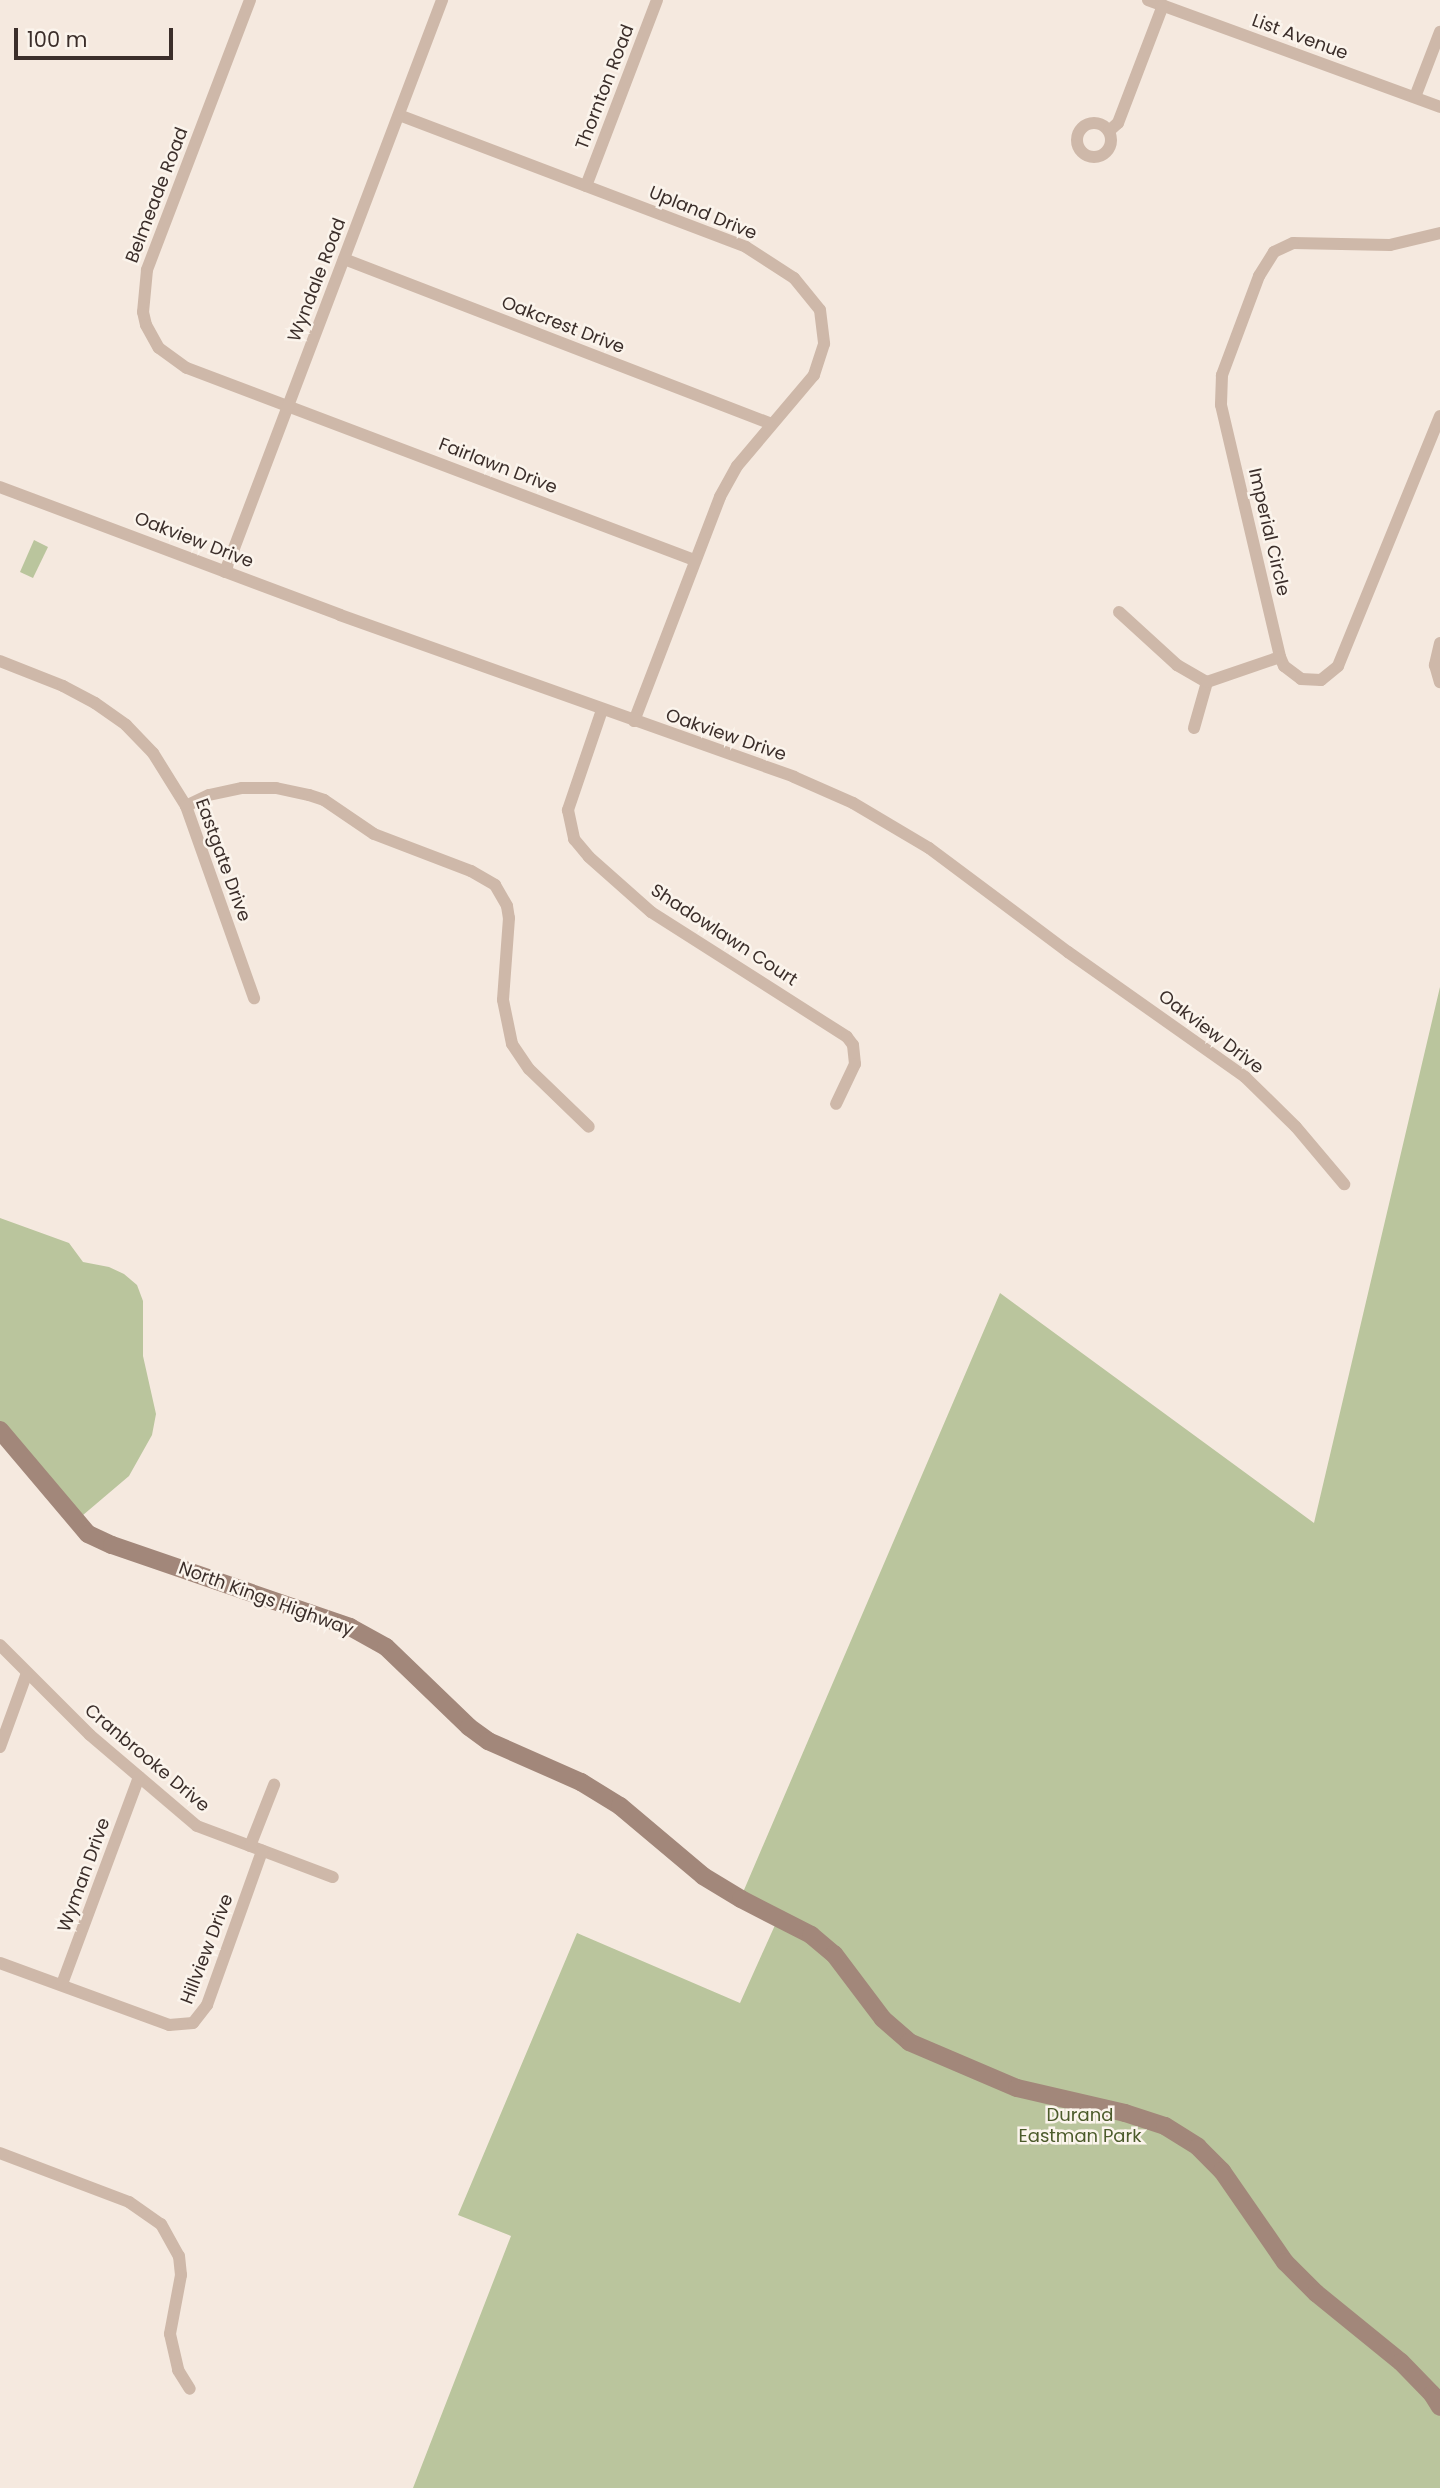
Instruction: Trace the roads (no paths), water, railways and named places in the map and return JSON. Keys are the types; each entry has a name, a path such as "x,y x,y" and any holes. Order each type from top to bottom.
{"street":[{"name":"Belmeade Road","path":"250,0 147,270 144,312 152,338 177,363 288,405"},
{"name":"Wyndale Road","path":"225,572 442,0"},
{"name":"Thornton Road","path":"586,186 657,0"},
{"name":"List Avenue","path":"1148,0 1440,107"},
{"path":"1109,131 1118,123 1163,5"},
{"path":"1415,97 1440,32"},
{"name":"Upland Drive","path":"399,115 746,247 781,268 812,297 820,310 823,328 820,360 806,386 770,424 727,483 694,560 634,721"},
{"name":"Imperial Circle","path":"1280,657 1220,396 1222,375 1254,288 1268,259 1283,246 1293,243 1391,244 1440,233"},
{"name":"Oakcrest Drive","path":"344,259 770,424"},
{"name":"Fairlawn Drive","path":"288,405 694,560"},
{"path":"1119,612 1177,665 1207,682 1280,657 1291,674 1311,682 1329,676 1338,667 1440,416"},
{"name":"Oakview Drive","path":"0,487 602,710 794,777 853,803 929,848 1068,952 1245,1077 1296,1128 1344,1184"},
{"path":"1440,643 1435,665 1440,682"},
{"name":"Eastgate Drive","path":"0,661 63,686 111,714 153,753 186,806 254,998"},
{"path":"1194,728 1207,682"},
{"name":"Shadowlawn Court","path":"602,710 568,810 574,839 589,857 651,912 847,1037 853,1045 855,1064 836,1104"},
{"path":"186,806 209,795 242,788 275,788 309,795 324,800 374,834 471,871 495,885 507,906 509,918 503,1000 512,1044 529,1069 589,1126"},
{"name":"North Kings Highway","path":"0,1430 88,1534 350,1626 386,1647 469,1727 488,1741 581,1782 620,1806 703,1876 811,1935 834,1954 883,2019 909,2042 1017,2088 1125,2113 1165,2126 1198,2147 1222,2171 1285,2262 1316,2293 1401,2362 1432,2394 1440,2407"},
{"name":"Cranbrooke Drive","path":"0,1645 90,1735 197,1826 333,1877"},
{"path":"0,1747 27,1673"},
{"name":"Wyman Drive","path":"62,1984 139,1777"},
{"name":"Hillview Drive","path":"0,1963 169,2025 192,2023 207,2004 274,1785"},
{"path":"0,2152 128,2202 161,2224 179,2256 180,2284 170,2333 178,2370 190,2389"}],"park label":[{"name":"Durand Eastman Park","path":"1080,2126"}]}
